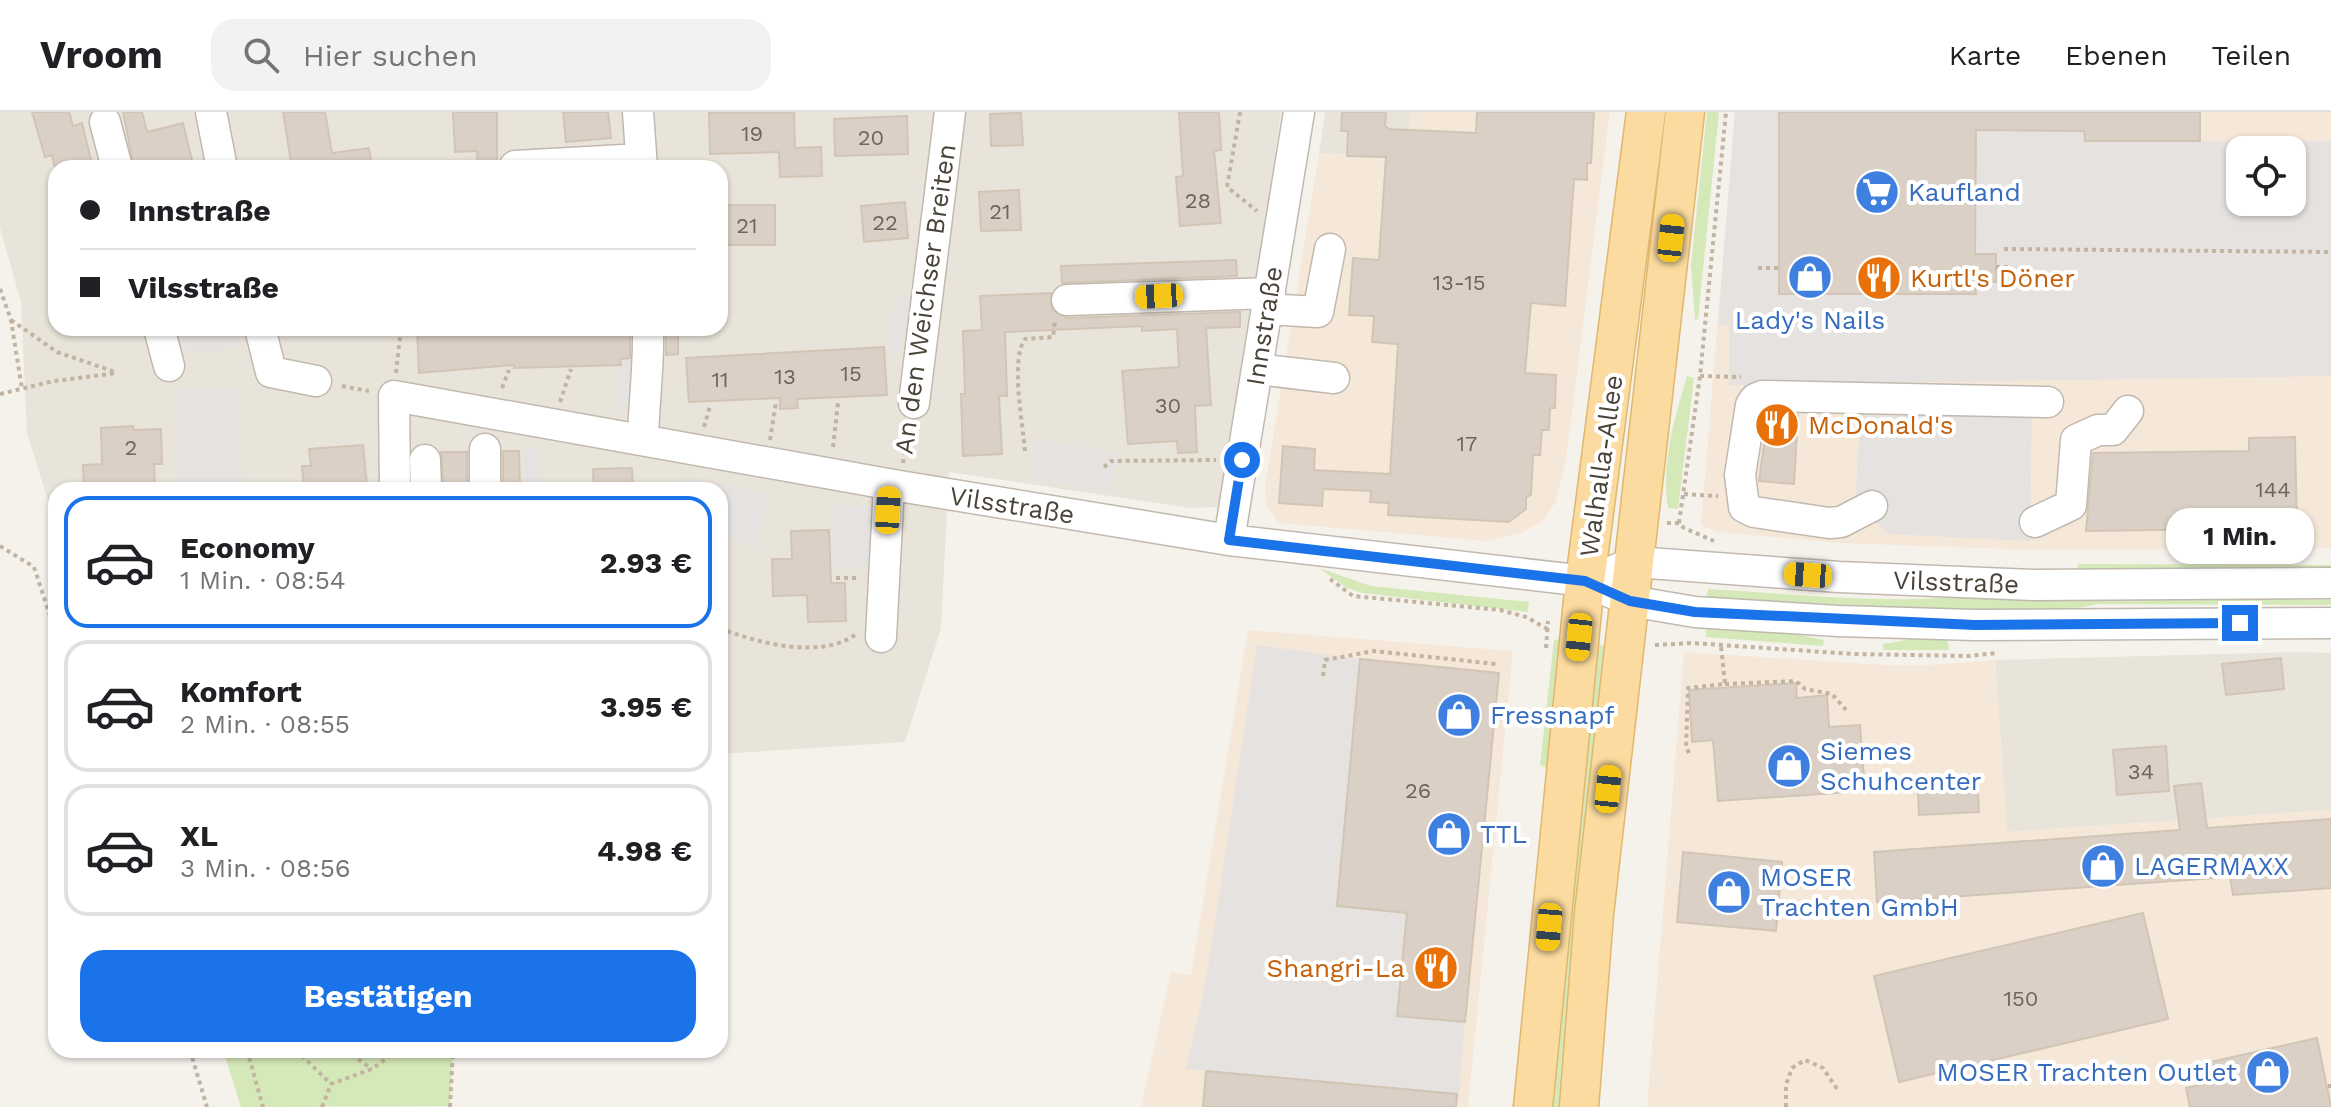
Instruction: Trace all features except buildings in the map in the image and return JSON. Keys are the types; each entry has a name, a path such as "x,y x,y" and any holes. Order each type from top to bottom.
{"main road":[{"name":"Walhalla-Allee","path":"1533,1107 1585,581 1646,112"},
{"name":"Walhalla-Allee","path":"1579,1107 1594,914 1685,112"}],"street":[{"path":"211,112 220,160"},
{"path":"638,112 641,160"},
{"name":"An den Weichser Breiten","path":"914,403 950,112"},
{"name":"Innstraße","path":"1229,540 1299,112"},
{"path":"105,122 115,160"},
{"path":"1061,310 1269,301 1318,312 1330,249"},
{"path":"161,336 169,366"},
{"path":"262,336 271,372 316,381"},
{"path":"643,438 644,379 649,369 648,336"},
{"path":"1257,369 1334,378"},
{"path":"394,396 395,482"},
{"name":"Vilsstraße","path":"394,396 643,438 894,486 1229,540 1585,581 1630,601 1695,612 1868,622 2030,625 2331,623"},
{"path":"1872,506 1841,522 1829,523 1754,512 1744,507 1740,475 1751,405 1762,396 2048,402"},
{"path":"2035,522 2071,505 2072,453 2076,440 2098,430 2113,430 2128,411"},
{"path":"485,449 485,482"},
{"path":"425,460 426,482"},
{"path":"881,637 894,486"},
{"name":"Vilsstraße","path":"1585,581 1635,562 1839,577 2034,585 2331,583"}],"path":[{"path":"1240,112 1227,187 1280,231"},
{"path":"1679,523 1700,376 1726,112"},
{"path":"2004,249 2331,252"},
{"path":"1996,267 2010,267"},
{"path":"1758,268 1779,268"},
{"path":"0,289 11,320 22,389"},
{"path":"1025,451 1018,368 1021,344 1025,339 1053,337 1061,310"},
{"path":"0,394 54,381 117,373 57,352 11,320"},
{"path":"316,381 394,396 400,336"},
{"path":"553,423 571,369"},
{"path":"1700,376 1742,377"},
{"path":"766,462 776,402"},
{"path":"830,474 838,403"},
{"name":"An den Weichser Breiten","path":"894,486 914,403"},
{"path":"1104,467 1111,461 1242,460"},
{"path":"1684,494 1741,496"},
{"path":"0,546 34,567 48,610"},
{"path":"1285,547 1353,596 1500,610 1526,617 1547,630"},
{"path":"728,631 753,642 832,645 853,637 883,606"},
{"path":"1721,646 1725,684"},
{"path":"1323,676 1325,660 1374,651 1496,664"},
{"path":"1689,753 1686,747 1688,688 1796,681 1805,689 1832,694 1846,710"},
{"path":"192,1058 207,1107"},
{"path":"249,1058 263,1107"},
{"path":"304,1058 331,1084"},
{"path":"356,1058 372,1069"},
{"path":"322,1107 331,1084 372,1069 387,1058"},
{"path":"450,1107 453,1058"},
{"path":"1786,1107 1786,1085 1792,1068 1805,1060 1823,1068 1837,1089"}],"shaded area":[{"path":"0,112 1281,112 1218,507 1190,508 949,472 941,628 905,742 728,753 728,482 48,482 48,500 27,433 21,302 0,228"},
{"path":"1325,112 1410,112 1408,158 1319,153"},
{"path":"1410,112 1610,112 1566,460 1555,503 1542,522 1520,533 1486,541 1279,523 1266,504 1265,486 1319,153 1407,158"},
{"path":"1735,112 2331,112 2331,548 2034,550 1838,543 1717,532 1701,525"},
{"path":"1735,112 1779,112 1780,294 1975,294 1975,282 1996,282 1996,255 1975,254 1976,130 2084,131 2085,141 2226,141 2226,216 2306,216 2306,141 2331,141 2331,376 1729,385 1729,326 1718,325"},
{"path":"895,294 909,295 900,356 887,354"},
{"path":"171,336 239,336 241,346 218,353 175,350"},
{"path":"631,358 634,413 617,412 613,366 621,365 620,359"},
{"path":"173,387 239,390 243,482 178,482"},
{"path":"1861,403 2032,408 2030,541 1888,534 1855,502"},
{"path":"1035,438 1119,454 1112,493 1028,477"},
{"path":"524,447 539,447 540,482 525,482"},
{"path":"683,478 705,482 682,482"},
{"path":"728,486 767,493 759,549 728,541"},
{"path":"833,504 872,508 871,568 834,569"},
{"path":"1248,630 1513,651 1468,1107 1141,1107 1171,972 1191,975"},
{"path":"1257,645 1360,659 1337,906 1407,913 1397,1015 1465,1022 1458,1102 1436,1100 1436,1092 1186,1069 1206,981"},
{"path":"1684,652 1885,665 1995,660 2007,832 2331,810 2331,1107 1647,1107"},
{"path":"2331,653 2331,810 2007,832 1995,660"}],"green space":[{"path":"1707,112 1719,112 1698,319 1695,320 1691,265"},
{"path":"1687,376 1694,378 1678,509 1668,508 1668,458 1673,425"},
{"path":"2078,564 2331,565 2331,574 2077,572"},
{"path":"1319,568 1371,586 1529,602 1528,612 1362,593 1347,588"},
{"path":"1708,589 1881,599 1985,594 2331,600 2331,605 2098,604 2060,610 2002,611 1707,597"},
{"path":"1706,624 1766,628 1824,640 1823,646 1706,637"},
{"path":"1941,634 1947,636 1949,650 1883,650 1883,644"},
{"path":"1564,639 1560,727 1547,768 1540,765 1554,640"},
{"path":"1597,645 1605,646 1580,861 1570,1107 1552,1107"},
{"path":"226,1058 453,1058 450,1106 241,1107"}],"place":[{"name":"Kaufland","path":"1877,192"},
{"name":"Lady's Nails","path":"1810,277"},
{"name":"Kurtl's Döner","path":"1879,278"},
{"name":"McDonald's","path":"1777,425"},
{"name":"Fressnapf","path":"1459,715"},
{"name":"Siemes Schuhcenter","path":"1789,766"},
{"name":"TTL","path":"1449,834"},
{"name":"LAGERMAXX","path":"2103,866"},
{"name":"MOSER Trachten GmbH","path":"1729,892"},
{"name":"Shangri-La","path":"1436,968"},
{"name":"MOSER Trachten Outlet","path":"2268,1072"}],"route":[{"path":"1242,460 1229,540 1585,581 1630,601 1695,612 1975,625 2240,623"}]}
